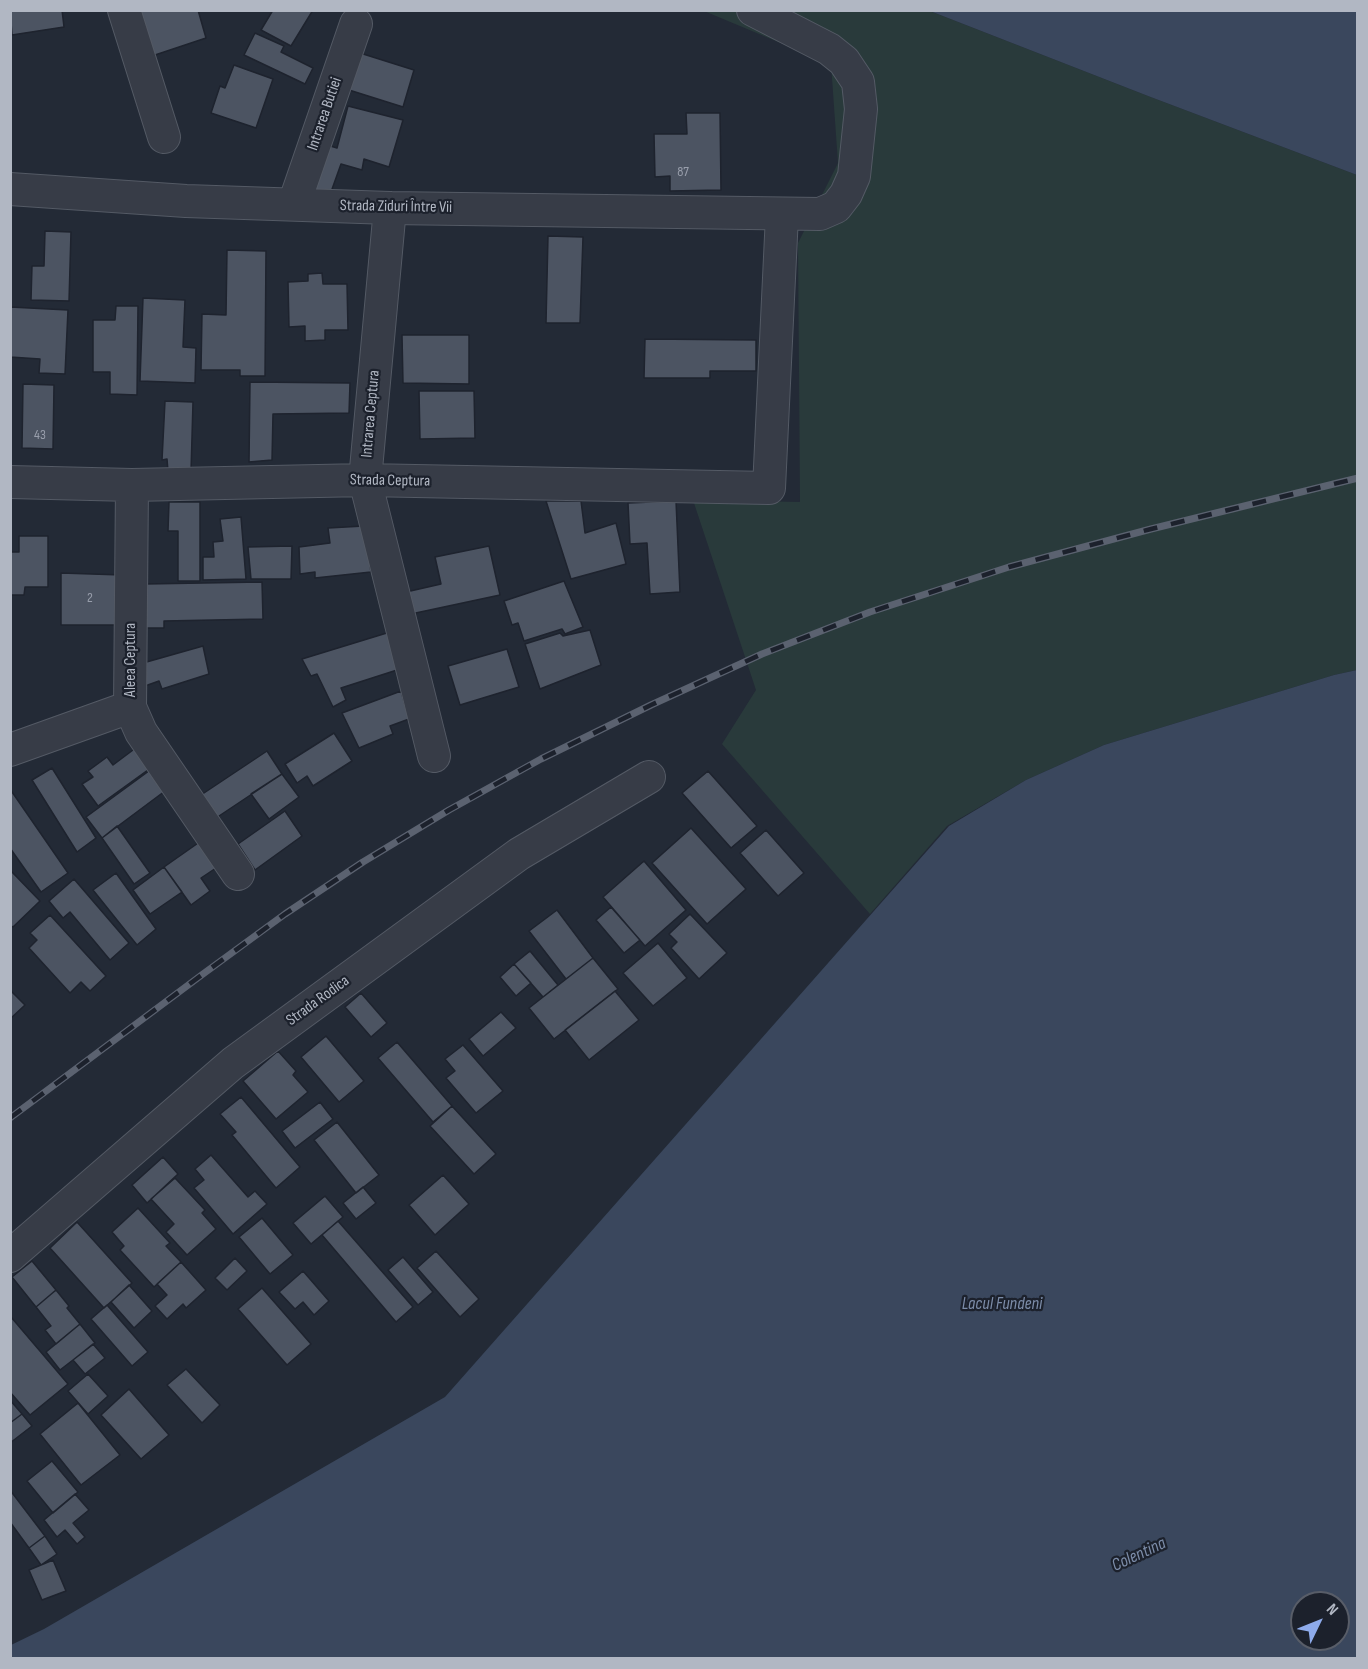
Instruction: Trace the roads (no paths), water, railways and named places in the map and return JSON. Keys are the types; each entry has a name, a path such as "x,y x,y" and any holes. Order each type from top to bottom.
{"street":[{"path":"124,10 164,137"},
{"name":"Strada Ziduri Între Vii","path":"10,189 186,201 390,208 820,214 836,207 846,194 854,176 861,109 858,82 844,61 829,49 753,10"},
{"name":"Intrarea Butiei","path":"294,204 356,24"},
{"name":"Intrarea Ceptura","path":"390,208 365,480 434,756"},
{"name":"Strada Ceptura","path":"10,482 132,485 365,480 768,488 782,215"},
{"name":"Aleea Ceptura","path":"132,485 130,707 141,732 238,874"},
{"path":"10,750 130,707"},
{"name":"Strada Rodica","path":"10,1256 233,1063 519,854 649,777"}],"water":[{"path":"930,11 1357,11 1357,175 1148,96"},
{"name":"Lacul Fundeni","path":"1357,670 1357,1658 11,1658 11,1645 44,1629 445,1397 949,826 1026,780 1104,745"}],"railway":[{"path":"10,1118 285,914 363,862 449,810 541,759 651,705 762,654 870,612 1009,567 1358,478"}],"water label":[{"name":"Colentina","path":"1139,1555"}]}
